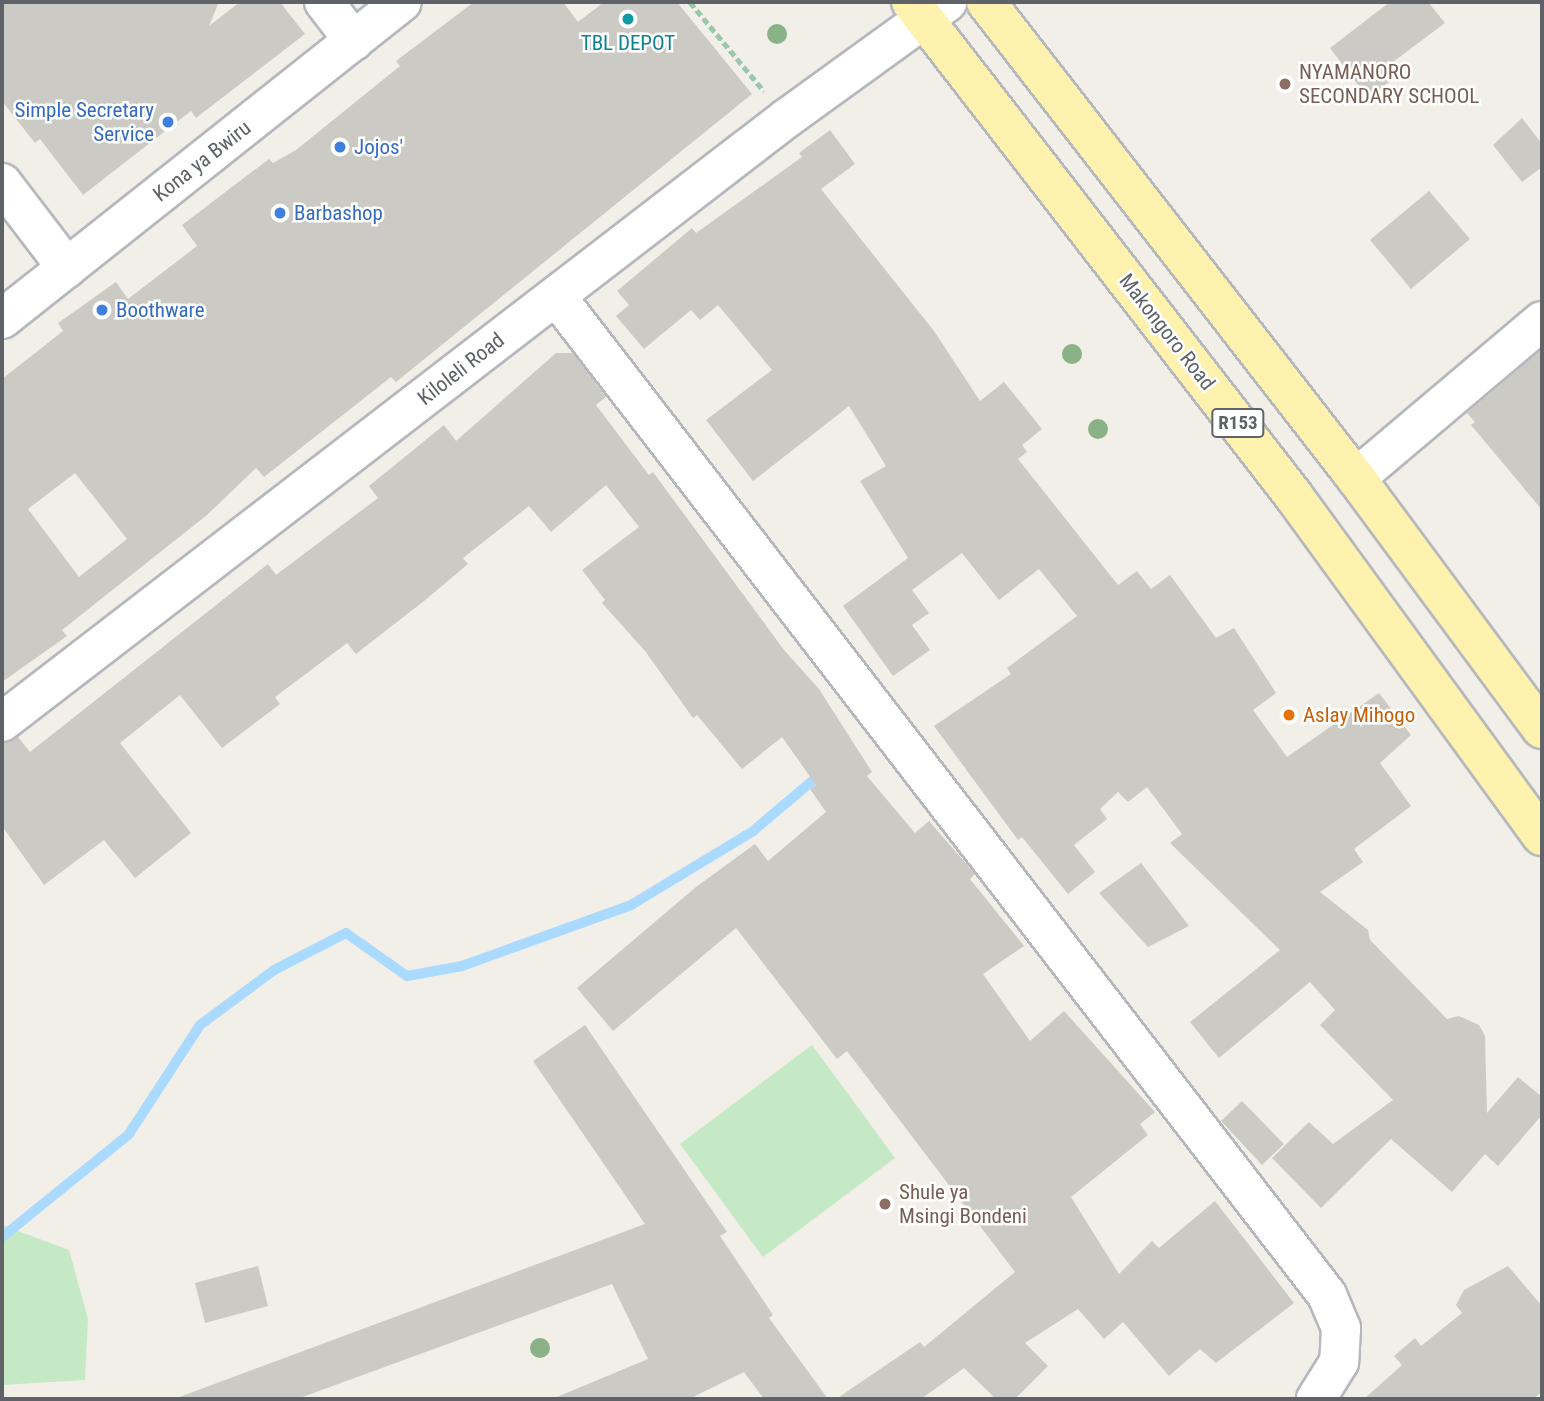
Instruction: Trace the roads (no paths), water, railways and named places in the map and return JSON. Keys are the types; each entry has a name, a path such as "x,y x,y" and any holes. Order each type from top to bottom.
{"main road":[{"name":"R153","path":"986,2 1356,478 1542,729"},
{"name":"Makongoro Road","path":"927,7 1293,495 1542,836"}],"street":[{"path":"324,2 354,41"},
{"name":"Kona ya Bwiru","path":"2,319 402,2"},
{"name":"Kiloleli Road","path":"6,711 556,296 927,7"},
{"path":"2,183 67,268"},
{"path":"556,296 1327,1294 1341,1328 1339,1362 1316,1399"},
{"path":"1356,478 1542,321"}],"waterway":[{"path":"2,1237 129,1134 200,1025 274,970 346,933 407,976 462,966 631,905 753,831 824,771"}],"place":[{"name":"TBL DEPOT","path":"628,19"},
{"name":"NYAMANORO SECONDARY SCHOOL","path":"1285,84"},
{"name":"Simple Secretary Service","path":"168,122"},
{"name":"Jojos'","path":"340,147"},
{"name":"Barbashop","path":"280,213"},
{"name":"Boothware","path":"102,310"},
{"name":"Aslay Mihogo","path":"1289,715"},
{"name":"Shule ya Msingi Bondeni","path":"885,1204"}]}
